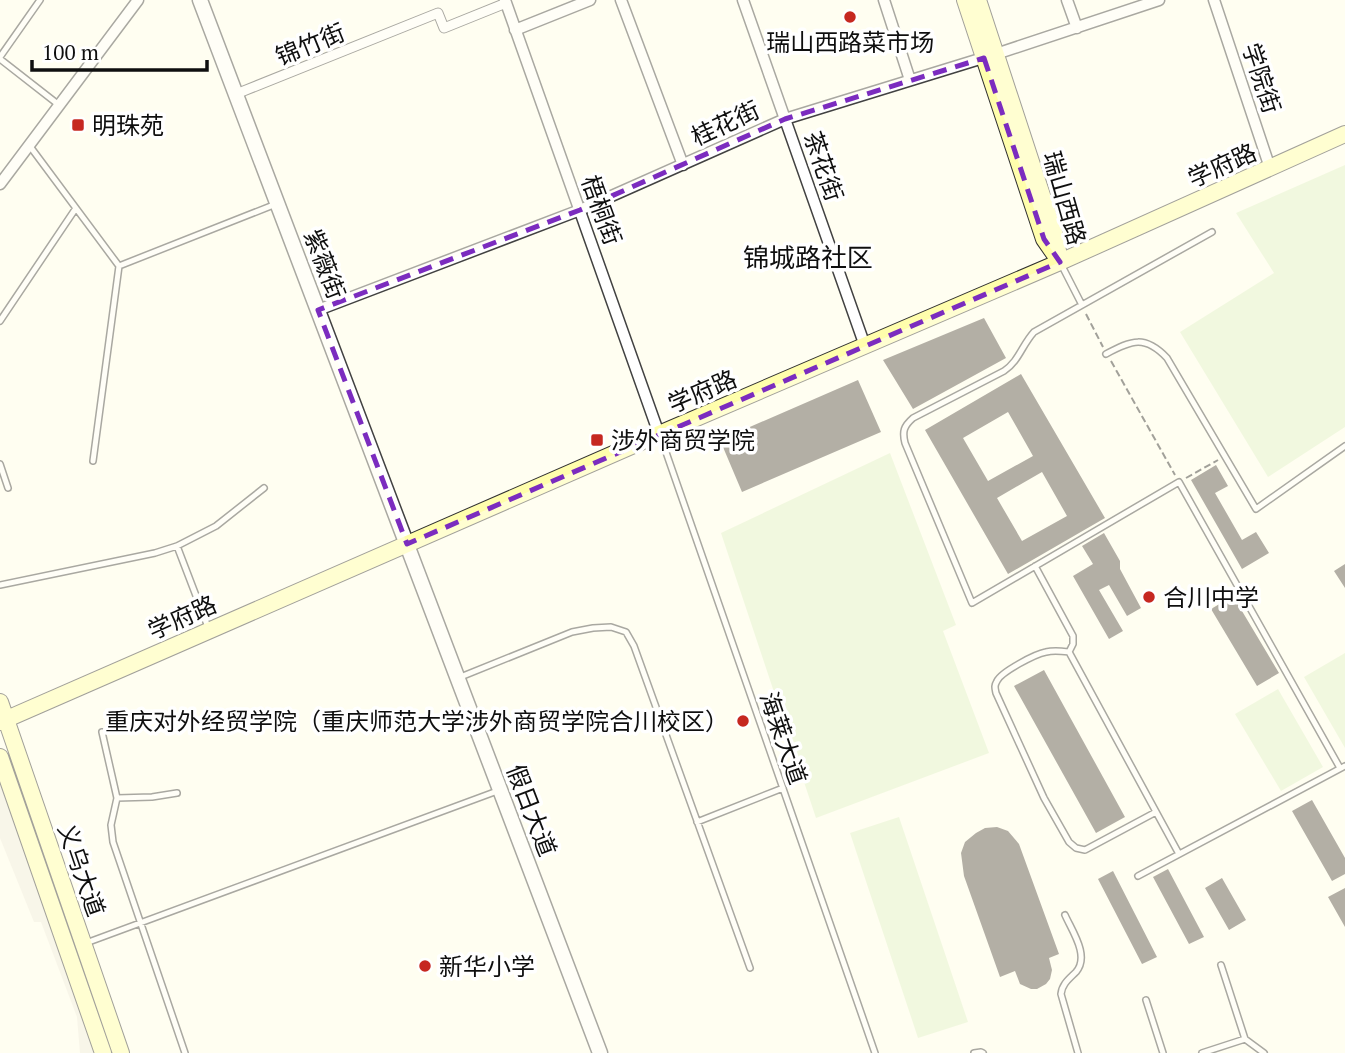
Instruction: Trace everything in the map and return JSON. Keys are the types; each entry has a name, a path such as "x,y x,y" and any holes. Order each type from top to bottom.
{"main road":[{"name":"瑞山西路","path":"965,0 990,56 1055,235 1060,262"},
{"name":"瑞山西路","path":"978,0 990,56"},
{"name":"学府路","path":"3,721 1060,262 1345,134"},
{"name":"义乌大道","path":"0,702 3,721 121,1053"},
{"name":"义乌大道","path":"0,757 103,1053"}],"street":[{"path":"0,184 138,0"},
{"name":"紫薇街","path":"200,0 407,544"},
{"path":"516,30 590,0"},
{"path":"621,0 683,165"},
{"name":"茶花街","path":"743,0 865,346"},
{"path":"884,0 910,80"},
{"path":"1067,0 1077,28"},
{"name":"桂花街","path":"317,310 580,210 785,118 990,56 1143,3 1159,0"},
{"name":"学院街","path":"1214,0 1270,168"},
{"name":"锦竹街","path":"236,94 438,13 444,29 505,2"},
{"name":"梧桐街","path":"505,2 659,434"},
{"name":"假日大道","path":"407,544 600,1053"}],"lane":[{"path":"40,0 0,58 59,105"},
{"path":"29,145 119,266 93,461"},
{"path":"119,266 277,204"},
{"path":"0,321 76,208"},
{"path":"1138,876 1343,767 1180,482 972,603 905,443 903,432 913,418 1004,371 1016,361 1034,332 1212,232"},
{"path":"1060,262 1082,305"},
{"path":"1107,354 1133,341 1145,342 1158,348 1167,358 1256,509 1345,446"},
{"name":"海莱大道","path":"659,434 875,1053"},
{"path":"0,464 8,488"},
{"path":"0,585 155,553 177,546 216,526 264,488"},
{"path":"177,546 209,630"},
{"path":"1035,566 1073,636 1069,652"},
{"path":"458,678 572,632 611,627 626,632 634,646 750,968"},
{"path":"1069,652 1042,652 1003,674 995,687 1044,798 1069,842 1076,848 1085,850 1156,812"},
{"path":"1069,652 1179,854"},
{"path":"102,732 117,797 111,825 114,842 185,1053"},
{"path":"697,822 783,788"},
{"path":"84,944 500,790"},
{"path":"117,797 152,797 177,793"},
{"path":"1065,915 1082,958 1079,969 1062,988 1060,995 1078,1053"},
{"path":"1221,965 1245,1039 1264,1053"},
{"path":"1146,1000 1163,1053"},
{"path":"1202,1053 1245,1039"},
{"path":"974,1053 984,1053"}],"path":[{"path":"1082,305 1180,482 1225,456"}],"highlighted area":[{"path":"984,58 1044,239 1060,262 407,544 318,310 580,210 785,119"}],"green space":[{"path":"1345,165 1345,427 1268,477 1180,332 1274,273 1236,213"},
{"path":"890,453 956,625 943,631 989,753 816,818 721,533"},
{"path":"1345,653 1345,748 1304,677"},
{"path":"1278,689 1323,767 1281,791 1235,714"},
{"path":"899,817 968,1022 918,1038 850,833"}],"shaded area":[{"path":"0,757 103,1053 80,1053 77,1017 41,922 34,922 0,838"}],"building":[{"path":"984,318 1006,358 913,409 883,360"},
{"path":"1021,374 1105,518 1008,574 925,430","holes":["1008,412 1033,456 988,481 963,438","1042,472 1067,516 1022,541 997,498"]},
{"path":"858,380 881,432 742,492 720,440"},
{"path":"1216,465 1228,486 1215,493 1242,540 1256,532 1269,553 1242,569 1191,480"},
{"path":"1104,533 1141,608 1127,616 1109,585 1099,590 1123,631 1109,639 1073,576 1093,564 1082,546"},
{"path":"1345,564 1345,588 1334,571"},
{"path":"1233,596 1279,673 1257,686 1211,609"},
{"path":"1044,670 1125,817 1096,833 1014,686"},
{"path":"1312,800 1345,858 1345,874 1332,881 1292,811"},
{"path":"997,827 1008,831 1019,844 1059,954 1049,958 1052,970 1050,979 1037,989 1020,984 1015,971 1000,977 964,876 961,853 965,842 985,828"},
{"path":"1168,869 1204,937 1189,944 1153,877"},
{"path":"1113,871 1157,957 1142,964 1098,879"},
{"path":"1222,878 1246,920 1229,930 1205,888"},
{"path":"1345,888 1345,927 1328,897"}],"place":[{"name":"瑞山西路菜市场","path":"850,17"},
{"name":"明珠苑","path":"78,125"},
{"name":"涉外商贸学院","path":"597,440"},
{"name":"合川中学","path":"1149,597"},
{"name":"重庆对外经贸学院（重庆师范大学涉外商贸学院合川校区）","path":"743,721"},
{"name":"新华小学","path":"425,966"}],"district":[{"name":"锦城路社区","path":"808,257"}]}
